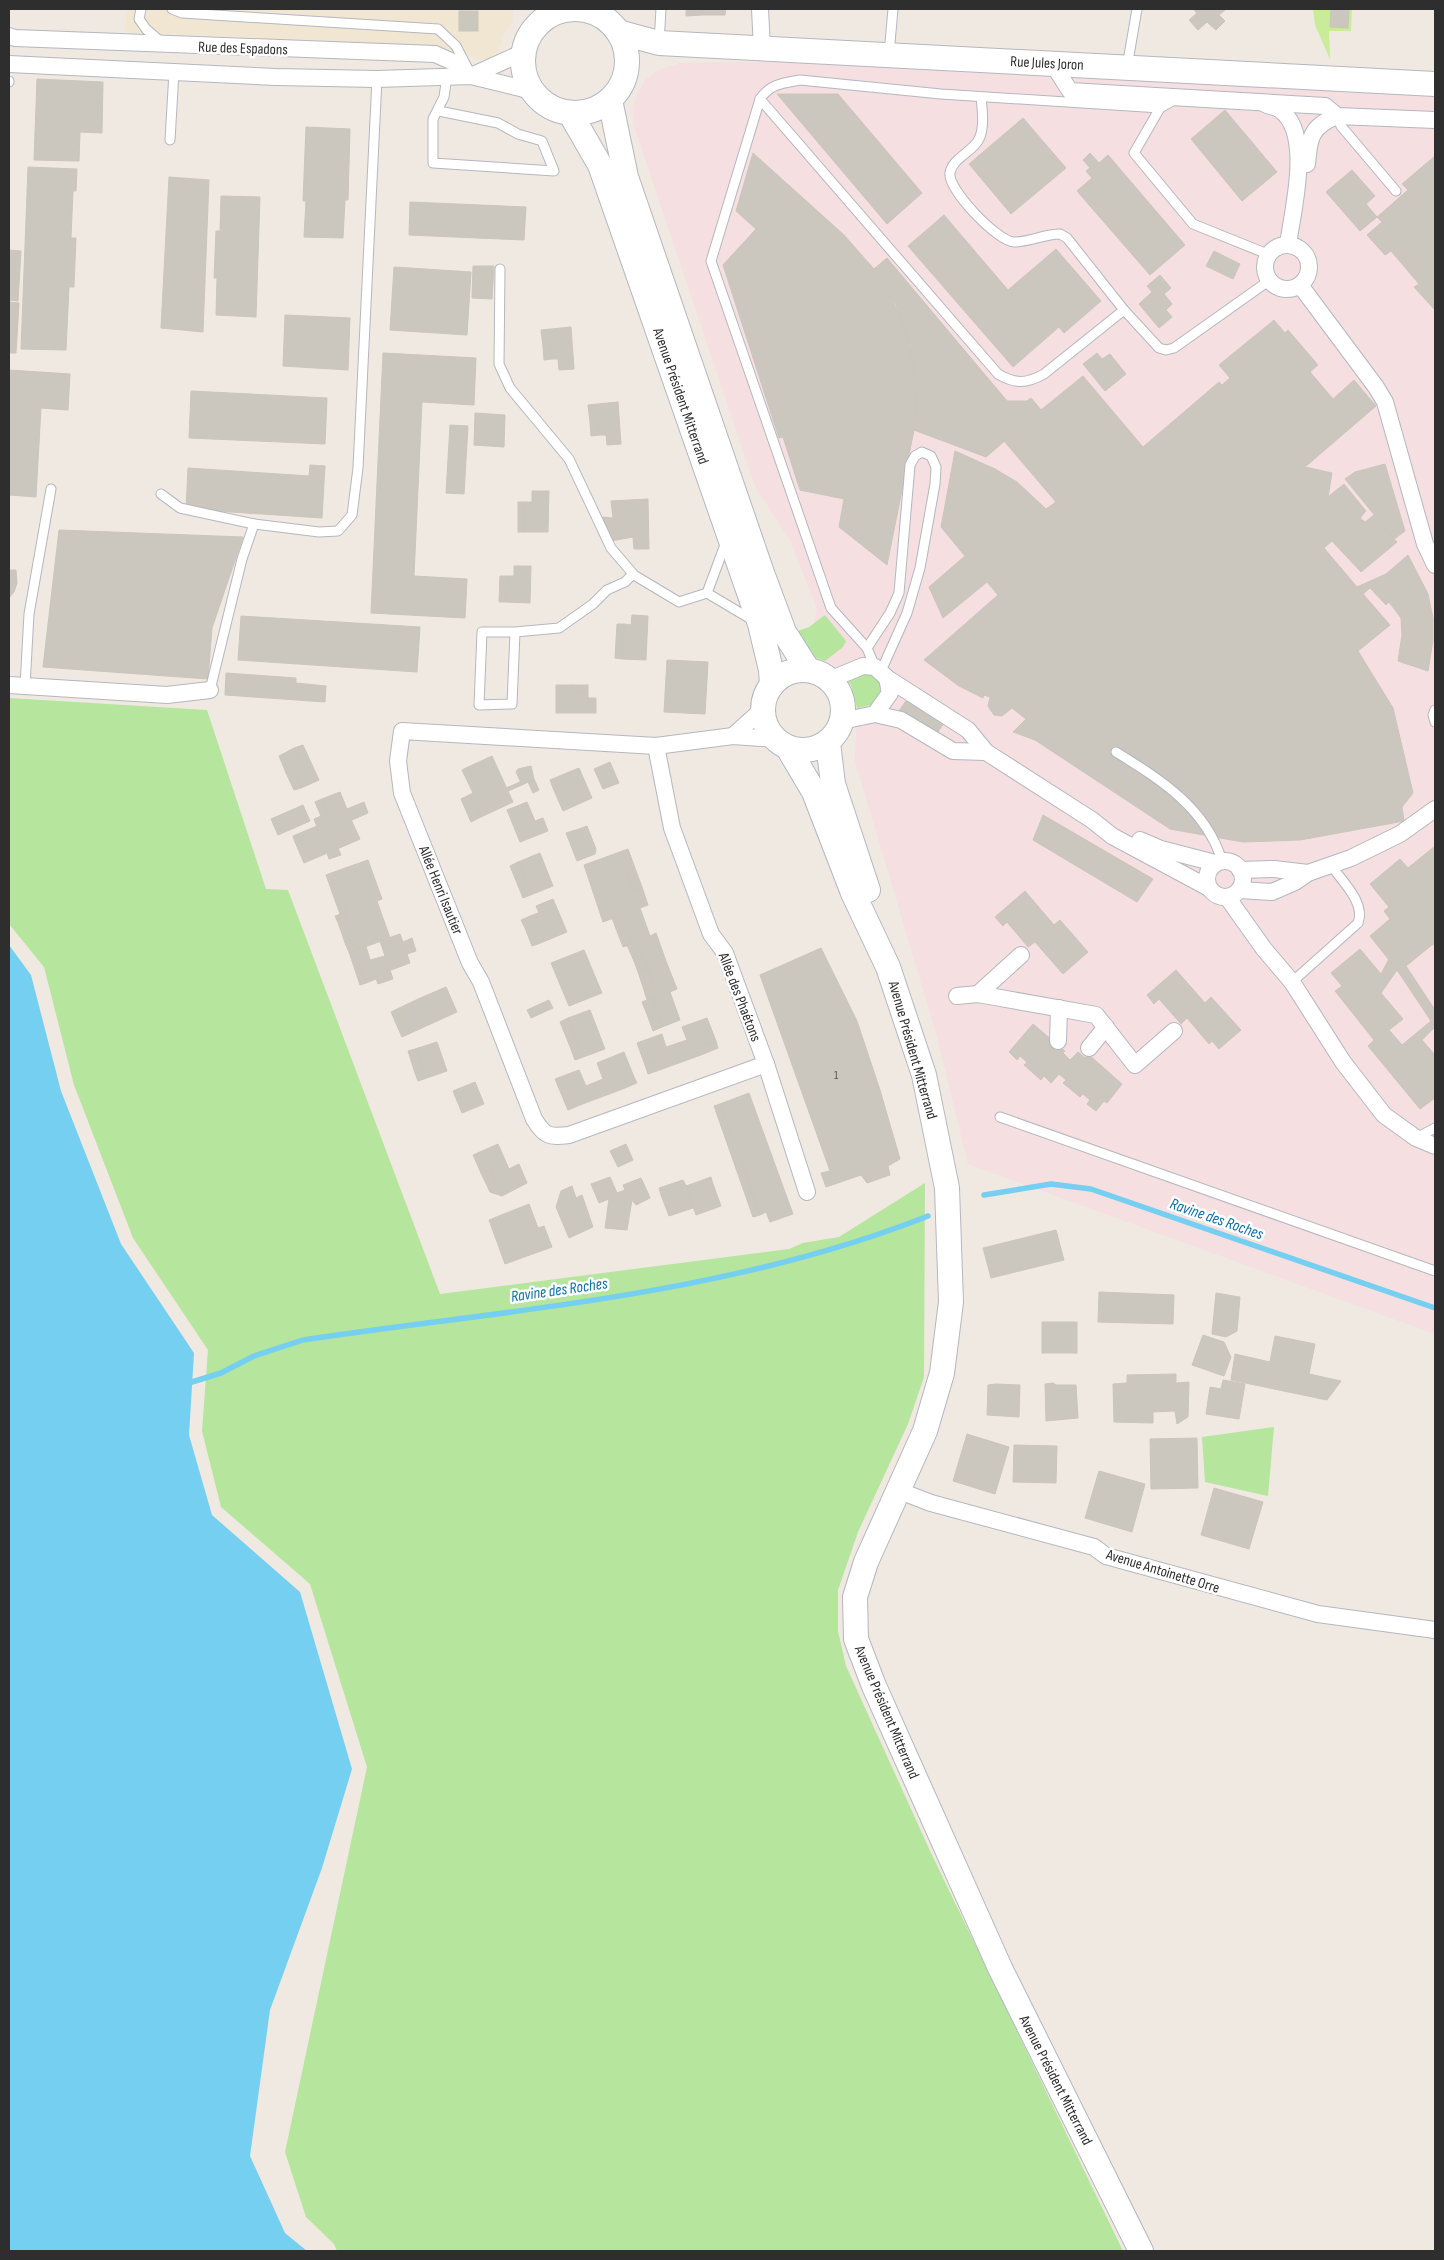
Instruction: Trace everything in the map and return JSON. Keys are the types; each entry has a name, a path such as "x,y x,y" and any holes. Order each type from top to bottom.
{"main road":[{"path":"572,9 590,11 606,19 618,32 625,47 627,63 622,84 610,100 598,108 584,113 570,113 549,106 532,91 526,79 524,52 535,18 546,18 572,9"},
{"name":"Rue Jules Joron","path":"618,32 659,43 1435,84"},
{"path":"627,63 659,43"},
{"name":"Avenue Président Mitterrand","path":"610,100 626,177 762,573 784,632 819,675"},
{"name":"Avenue Président Mitterrand","path":"570,113 600,165 760,624 772,670 772,685"},
{"path":"788,673 819,675 842,698 842,721 838,730 828,743 816,749 802,751 781,743 766,725 763,709 764,700 772,685 788,673"},
{"name":"Avenue Président Mitterrand","path":"781,743 814,792 853,893 888,967 924,1075 937,1131 947,1188 951,1302 942,1373 925,1431 866,1562 855,1596 856,1639 874,1686 1000,1968 1142,2251"},
{"name":"Avenue Président Mitterrand","path":"828,743 834,784 881,930 888,967"}],"street":[{"path":"760,9 762,48"},
{"name":"Rue des Espadons","path":"9,36 15,38 170,46 435,54 453,62 471,76"},
{"path":"471,76 524,52"},
{"path":"1052,63 1070,91 1325,106 1337,116"},
{"path":"9,64 377,79 471,76 532,91"},
{"path":"1259,101 1280,110 1289,121 1297,137 1299,155 1293,247"},
{"path":"1293,247 1308,144 1312,133 1325,121 1337,116 1430,118"},
{"path":"1293,247 1306,256 1309,266 1307,277 1300,285 1284,289 1270,280 1266,270 1270,255 1278,248 1293,247"},
{"path":"1300,285 1376,387 1384,402 1425,544 1435,565"},
{"path":"819,675 863,666 881,672 968,730 986,752 1092,820 1112,836 1209,888 1220,896 1233,893 1272,892 1295,882 1308,873 1351,858 1400,834 1435,809"},
{"path":"876,714 890,693 881,672"},
{"path":"17,685 167,694 210,690"},
{"path":"732,736 763,709"},
{"path":"842,721 876,714 902,720 953,752 986,752"},
{"name":"Allée Henri Isautier","path":"766,1064 569,1134 552,1137 542,1132 534,1119 481,982 470,963 402,793 398,761 402,731 656,746 732,736 781,743"},
{"name":"Allée des Phaétons","path":"656,746 672,828 711,934 725,953 766,1064 807,1192"},
{"path":"1092,820 1161,849 1235,864 1240,870 1242,884 1233,893"},
{"path":"1209,888 1207,874 1219,862"},
{"path":"1240,870 1274,869 1308,873"},
{"path":"1233,893 1264,949 1292,982 1343,1062 1384,1115 1416,1138 1435,1146"},
{"path":"978,994 1020,955"},
{"path":"956,996 978,994 1096,1015 1135,1065 1174,1032"},
{"path":"1058,1041 1059,1008"},
{"path":"1089,1048 1106,1027"},
{"name":"Avenue Antoinette Orre","path":"897,1490 931,1503 1094,1547 1106,1556 1295,1608 1435,1630"}],"lane":[{"path":"141,9 139,19 146,29 160,42 170,46"},
{"path":"172,9 182,13 438,29 456,46 471,76"},
{"path":"659,43 662,9"},
{"path":"889,54 892,9"},
{"path":"1127,67 1137,9"},
{"path":"170,140 174,72"},
{"path":"439,110 498,123 518,134 542,141 554,171 433,163 433,119 439,110 447,76"},
{"path":"161,494 180,508 254,524 319,532 338,531 352,514 358,468 377,79"},
{"path":"881,672 867,648 831,608 711,261 760,99 765,91 777,84 800,80 981,97 1160,108 1181,97"},
{"path":"981,97 982,127 980,138 952,166 949,174 954,190 1000,238 1014,242 1060,234 1067,238 1152,342 1166,350 1182,343 1270,280"},
{"path":"760,99 998,374 1020,383 1033,380 1044,374 1124,310"},
{"path":"1160,108 1134,153 1193,224 1270,255"},
{"path":"1337,116 1341,126 1396,191"},
{"path":"500,269 499,364 510,388 569,459 611,548 632,574 679,602 707,593 760,624"},
{"path":"867,648 890,613 899,593 910,465 915,456 922,452 931,456 936,467 935,484 923,549 907,613 881,672"},
{"path":"17,685 51,489"},
{"path":"210,690 242,559 254,524"},
{"path":"707,593 729,533"},
{"path":"515,632 512,704 479,705 482,632 515,632 559,628 593,604 607,590 625,582 632,574"},
{"path":"1435,710 1433,715 1435,722"},
{"path":"1116,752 1161,780 1186,802 1199,816 1216,840 1219,862"},
{"path":"1292,982 1358,923 1362,915 1360,906 1330,864"},
{"path":"1000,1117 1435,1271"},
{"path":"1416,1138 1435,1128"}],"shaded area":[{"path":"126,9 513,9 513,21 504,33 496,58 481,60 432,46 125,32"},
{"path":"800,61 1435,94 1435,1334 968,1164 936,1033 855,761 857,705 851,685 836,667 808,654 817,609 791,542 755,486 634,126 632,108 645,80 657,71 680,63"}],"green space":[{"path":"1313,9 1352,9 1351,31 1329,31 1330,59 1315,25"},
{"path":"825,615 846,641 843,647 825,661 808,655 798,631 809,627"},
{"path":"865,674 876,678 881,689 876,704 857,708 851,685 847,680"},
{"path":"9,698 207,710 266,889 288,890 440,1294 789,1249 803,1243 839,1237 925,1183 924,1377 908,1424 858,1532 838,1590 838,1631 846,1666 931,1853 1123,2251 337,2251 334,2244 306,2217 285,2152 367,1767 310,1584 221,1507 202,1431 208,1350 133,1238 74,1085 44,967 9,924"},
{"path":"1274,1427 1268,1496 1205,1482 1202,1437"}],"water":[{"path":"9,945 31,975 61,1091 121,1244 194,1353 189,1435 212,1515 300,1592 352,1769 322,1868 270,2010 250,2156 285,2233 307,2251 9,2251"}],"building":[{"path":"686,9 703,9 702,15 686,16"},
{"path":"703,9 726,9 725,15 702,15"},
{"path":"1193,9 1226,9 1219,15 1225,21 1216,30 1207,22 1198,30 1189,20 1197,13"},
{"path":"1331,9 1349,9 1348,28 1330,27"},
{"path":"459,11 478,11 478,31 459,31"},
{"path":"37,79 103,82 102,133 80,132 79,161 34,160"},
{"path":"777,94 838,94 922,193 887,224"},
{"path":"1225,110 1277,172 1242,201 1191,139"},
{"path":"1023,118 1066,168 1011,214 969,164"},
{"path":"306,127 350,129 348,200 345,200 343,238 304,237 306,201 303,201"},
{"path":"753,153 844,235 874,269 886,287 904,325 914,366 916,409 914,430 887,565 839,527 844,499 800,490 783,437 779,438 723,265 756,229 736,211"},
{"path":"1090,153 1099,163 1108,155 1185,245 1150,275 1077,191 1092,178 1086,171 1090,168 1083,160"},
{"path":"1435,156 1435,310 1414,287 1419,284 1391,251 1385,255 1367,235 1382,222 1377,217 1408,190 1402,184"},
{"path":"28,167 77,169 76,191 73,191 71,238 76,238 74,287 69,287 66,350 21,349"},
{"path":"1352,170 1375,196 1366,204 1377,217 1360,231 1326,192"},
{"path":"169,177 209,180 203,332 161,328"},
{"path":"221,196 260,197 256,317 216,315 217,278 214,278 216,231 220,231"},
{"path":"410,202 526,207 524,240 409,235"},
{"path":"944,215 1008,290 1056,249 1101,301 1064,333 1059,327 1013,367 908,246"},
{"path":"9,250 21,251 18,301 9,300"},
{"path":"1214,251 1240,264 1233,279 1206,266"},
{"path":"887,258 1007,401 1027,401 1031,398 1041,410 986,457 914,430 916,388 910,345 896,305 874,269"},
{"path":"473,266 494,266 492,299 472,298"},
{"path":"394,267 471,272 467,335 390,330"},
{"path":"1160,275 1171,288 1164,294 1172,304 1166,310 1172,317 1159,328 1139,304 1152,292 1147,286"},
{"path":"9,302 19,303 16,353 9,353"},
{"path":"285,315 350,318 348,370 283,366"},
{"path":"1274,320 1285,333 1288,330 1318,365 1310,372 1333,399 1354,380 1376,406 1305,467 1332,473 1328,497 1344,484 1366,511 1360,518 1365,522 1374,515 1397,542 1361,572 1332,541 1324,548 1357,587 1386,574 1408,555 1428,594 1433,618 1433,640 1428,671 1398,661 1402,635 1401,618 1389,602 1386,605 1370,588 1363,594 1390,625 1358,651 1393,708 1413,793 1402,807 1404,821 1300,840 1243,842 1170,829 1035,740 1013,732 1026,719 1012,708 1002,716 994,715 988,706 990,697 984,695 983,698 959,686 924,660 998,595 987,582 943,618 929,587 965,556 941,527 955,451 995,469 1017,482 1046,509 1056,502 1004,441 1041,410 1083,376 1143,447 1219,382 1222,385 1230,378 1219,365"},
{"path":"571,327 574,369 559,370 558,359 552,359 551,345 543,346 541,330"},
{"path":"551,345 552,359 544,360 543,346"},
{"path":"383,353 476,358 474,405 422,402 414,576 467,579 465,618 371,613"},
{"path":"1097,353 1102,359 1110,354 1126,374 1105,391 1083,364"},
{"path":"9,370 70,374 68,410 41,408 36,497 9,495"},
{"path":"191,391 327,398 325,444 189,438"},
{"path":"618,402 621,444 607,445 606,435 600,435 599,421 590,422 588,405"},
{"path":"475,413 505,415 504,447 474,445"},
{"path":"599,421 600,435 591,436 590,422"},
{"path":"450,425 468,426 464,494 446,493"},
{"path":"1385,464 1405,531 1394,539 1345,479 1355,472"},
{"path":"310,465 325,466 322,518 186,509 188,468 309,476"},
{"path":"532,491 549,491 548,532 524,532 524,502 532,502"},
{"path":"648,499 649,549 634,549 633,537 611,541 603,517 613,518 611,501"},
{"path":"518,502 524,502 524,532 518,532"},
{"path":"59,530 243,537 212,628 208,679 43,667"},
{"path":"514,566 531,566 530,603 506,602 507,576 514,576"},
{"path":"9,570 16,570 17,583 14,592 9,598"},
{"path":"500,576 507,576 506,602 499,602"},
{"path":"632,615 648,616 646,660 622,659 624,624 631,625"},
{"path":"241,616 420,627 417,672 238,660"},
{"path":"617,624 624,624 622,659 615,658"},
{"path":"667,660 708,662 705,714 664,712"},
{"path":"226,673 296,678 296,683 326,686 325,702 225,695"},
{"path":"556,685 572,685 572,692 588,692 588,698 596,698 596,713 556,713"},
{"path":"572,685 588,685 588,692 572,692"},
{"path":"906,701 943,724 934,738 896,715"},
{"path":"303,745 319,780 301,788 289,761 298,757 294,748"},
{"path":"294,748 298,757 289,761 293,770 286,773 279,756"},
{"path":"492,756 513,802 481,817 472,799 481,795 468,767"},
{"path":"610,762 619,783 603,789 594,769"},
{"path":"531,766 534,779 522,785 516,772 518,769"},
{"path":"468,767 481,795 472,799 481,817 471,822 461,799 473,793 462,770"},
{"path":"579,768 592,798 563,811 553,788 572,780 569,772"},
{"path":"293,770 301,788 294,790 286,773"},
{"path":"569,772 572,780 553,788 550,780"},
{"path":"534,779 539,790 533,793 528,782"},
{"path":"520,782 522,785 508,791 506,788"},
{"path":"340,792 353,824 337,831 344,846 304,863 295,842 319,832 314,819 328,813 322,799"},
{"path":"322,799 328,813 321,816 315,802"},
{"path":"364,802 368,813 352,820 347,809"},
{"path":"527,802 535,821 543,818 548,831 520,842 507,810"},
{"path":"303,805 310,821 278,835 271,819"},
{"path":"1043,815 1153,879 1137,902 1033,840"},
{"path":"353,824 360,839 344,846 337,831"},
{"path":"317,826 319,832 295,842 293,836"},
{"path":"587,826 594,844 587,847 579,829"},
{"path":"579,829 587,847 594,844 596,849 595,854 577,861 566,833"},
{"path":"1435,846 1435,947 1433,944 1406,966 1397,970 1370,936 1390,919 1384,911 1389,907 1370,884 1400,859 1408,868"},
{"path":"338,848 341,855 329,859 327,853"},
{"path":"628,849 635,868 626,871 633,891 642,887 648,905 603,922 584,865"},
{"path":"540,853 553,886 523,898 519,888 527,885 518,862"},
{"path":"368,860 382,899 377,901 390,938 356,950 352,940 345,943 339,925 347,923 344,913 347,911 344,900 336,903 330,886 338,883 334,872"},
{"path":"518,862 527,885 519,888 510,866"},
{"path":"635,868 642,887 633,891 626,871"},
{"path":"334,872 338,883 330,886 326,875"},
{"path":"1025,891 1054,925 1060,920 1088,952 1063,974 1035,942 1028,947 1007,922 1003,926 995,917"},
{"path":"553,899 567,932 538,944 531,926 539,922 535,914 539,913 536,906"},
{"path":"344,900 347,911 340,914 336,903"},
{"path":"640,908 650,936 656,933 666,961 647,968 638,942 632,944 621,915"},
{"path":"344,913 347,923 339,925 335,916"},
{"path":"535,914 539,922 525,928 521,920"},
{"path":"621,915 627,931 618,934 612,918"},
{"path":"531,926 538,944 532,946 525,928"},
{"path":"627,931 632,944 623,947 618,934"},
{"path":"400,934 403,942 412,938 416,951 407,954 410,963 375,976 376,979 366,983 356,956 351,958 349,952 366,946 370,960 385,956 380,941"},
{"path":"352,940 356,950 349,952 345,943"},
{"path":"638,942 643,958 634,961 627,945"},
{"path":"821,948 857,1021 900,1159 888,1166 890,1175 867,1183 861,1175 826,1187 821,1173 830,1171 760,975"},
{"path":"1360,949 1381,974 1389,959 1397,970 1381,993 1403,1019 1389,1030 1402,1045 1431,1021 1435,1027 1422,1040 1435,1055 1435,1098 1420,1109 1368,1046 1374,1040 1335,991 1342,986 1331,973"},
{"path":"584,950 602,993 569,1006 551,963"},
{"path":"356,956 366,983 360,985 351,958"},
{"path":"643,958 647,968 638,972 634,961"},
{"path":"666,961 677,989 670,992 680,1020 662,1027 652,998 658,996 647,968"},
{"path":"1406,966 1435,1010 1435,1027 1397,970"},
{"path":"647,968 653,984 643,987 638,972"},
{"path":"390,970 393,979 378,984 375,976"},
{"path":"1176,970 1205,1003 1211,997 1241,1030 1219,1049 1212,1041 1209,1044 1187,1018 1181,1024 1159,999 1154,1004 1147,995"},
{"path":"653,984 658,996 647,1000 643,987"},
{"path":"446,987 457,1012 402,1037 398,1028 407,1024 401,1012 420,1004 418,999"},
{"path":"652,998 657,1014 648,1017 642,1002"},
{"path":"418,999 420,1004 401,1012 407,1024 398,1028 391,1012"},
{"path":"549,1000 553,1008 531,1018 527,1010"},
{"path":"590,1010 605,1049 575,1060 571,1049 579,1046 568,1018"},
{"path":"657,1014 662,1027 653,1031 648,1017"},
{"path":"568,1018 579,1046 571,1049 560,1022"},
{"path":"707,1018 716,1041 699,1047 701,1055 665,1068 662,1059 645,1065 637,1043 662,1034 666,1047 687,1040 682,1027"},
{"path":"1033,1024 1065,1051 1063,1053 1070,1060 1078,1052 1085,1058 1088,1054 1122,1084 1107,1103 1104,1101 1096,1111 1087,1104 1090,1100 1083,1094 1080,1097 1063,1083 1066,1080 1059,1074 1051,1083 1044,1076 1041,1080 1024,1065 1027,1062 1020,1056 1017,1060 1009,1052"},
{"path":"716,1041 718,1048 701,1055 699,1047"},
{"path":"437,1042 447,1071 418,1081 415,1073 423,1071 415,1049"},
{"path":"415,1049 423,1071 415,1073 408,1051"},
{"path":"624,1052 634,1077 617,1084 620,1090 585,1103 582,1097 565,1103 555,1079 579,1070 586,1086 603,1079 597,1063"},
{"path":"662,1059 665,1068 648,1074 645,1065"},
{"path":"634,1077 637,1083 620,1090 617,1084"},
{"path":"475,1082 484,1104 462,1113 453,1091"},
{"path":"749,1093 793,1214 770,1222 766,1212 760,1215 720,1104"},
{"path":"582,1097 585,1103 568,1110 565,1103"},
{"path":"720,1104 760,1215 753,1217 714,1106"},
{"path":"498,1144 509,1169 519,1164 527,1183 502,1196 490,1169 481,1173 473,1155"},
{"path":"626,1144 633,1160 618,1167 610,1151"},
{"path":"490,1169 502,1196 490,1192 481,1173"},
{"path":"610,1177 617,1193 625,1190 623,1185 641,1178 648,1193 632,1200 627,1230 605,1228 609,1199 599,1203 591,1184"},
{"path":"711,1177 713,1184 688,1193 686,1186"},
{"path":"683,1180 686,1186 661,1195 659,1188"},
{"path":"713,1184 721,1206 696,1215 688,1193"},
{"path":"572,1186 576,1198 582,1195 593,1227 569,1238 556,1207 561,1191"},
{"path":"686,1186 693,1208 669,1216 661,1195"},
{"path":"648,1193 650,1198 636,1205 632,1200"},
{"path":"529,1204 538,1228 544,1226 552,1247 505,1264 489,1220"},
{"path":"1056,1230 1064,1260 991,1278 983,1248"},
{"path":"1099,1292 1174,1295 1173,1324 1098,1322"},
{"path":"1216,1293 1240,1297 1237,1331 1226,1337 1212,1334"},
{"path":"1042,1322 1077,1322 1077,1353 1042,1353"},
{"path":"1203,1335 1224,1342 1231,1357 1224,1376 1192,1365"},
{"path":"1275,1336 1315,1344 1309,1374 1341,1381 1327,1400 1231,1380 1235,1354 1270,1362"},
{"path":"1176,1374 1176,1383 1189,1382 1188,1417 1177,1424 1175,1411 1153,1412 1153,1423 1114,1422 1113,1384 1127,1383 1127,1375"},
{"path":"1223,1380 1245,1384 1239,1419 1206,1414 1210,1387 1221,1389"},
{"path":"1053,1383 1056,1385 1076,1385 1078,1418 1046,1421 1045,1384"},
{"path":"988,1385 1020,1385 1019,1417 987,1415"},
{"path":"967,1434 1009,1447 995,1494 953,1481"},
{"path":"1197,1438 1198,1488 1151,1489 1150,1439"},
{"path":"1014,1445 1057,1446 1056,1483 1013,1482"},
{"path":"1099,1471 1145,1484 1132,1532 1085,1518"},
{"path":"1214,1488 1263,1502 1249,1549 1201,1535"}],"waterway":[{"name":"Ravine des Roches","path":"984,1195 1051,1184 1091,1189 1435,1308"},
{"name":"Ravine des Roches","path":"192,1382 221,1373 254,1356 303,1340 540,1308 698,1282 776,1264 852,1243 928,1216"}]}
